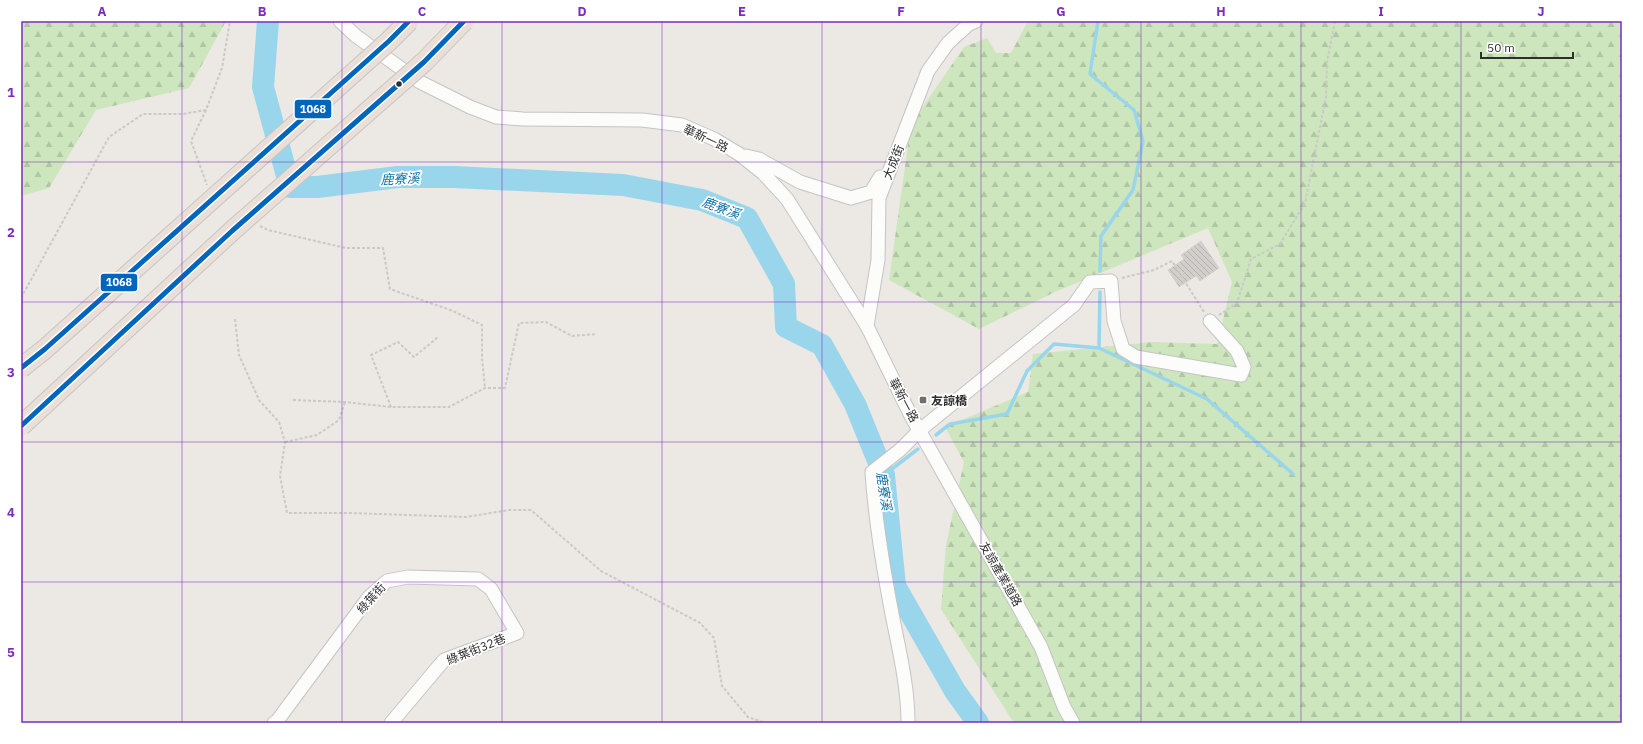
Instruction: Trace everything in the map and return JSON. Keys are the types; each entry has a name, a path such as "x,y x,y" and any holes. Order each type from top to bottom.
{"highway":[{"path":"21,368 45,349 366,62 409,21"},
{"path":"21,426 232,232 424,62 464,21"}],"street":[{"name":"華新一路","path":"340,21 356,36 420,82 470,107 496,117 523,119 642,120 682,126 714,139 739,154 763,173 787,199 867,326 910,414 920,430 900,450 872,472 875,516 908,702 908,723"},
{"name":"大成街","path":"867,326 878,260 879,198 928,71 948,43 969,24 976,21"},
{"path":"739,154 759,159 800,182 851,198 872,192 904,136"},
{"path":"920,430 1074,305 1090,282 1111,281 1114,321 1123,349 1136,357 1241,375 1244,367 1237,351 1210,321"},
{"name":"友諒產業道路","path":"920,430 1041,647 1064,707 1073,723"},
{"name":"綠葉街","path":"274,723 282,715 369,597 387,581 408,577 478,579 491,590 517,633"},
{"name":"綠葉街32巷","path":"391,723 444,660 517,633"}],"path":[{"path":"207,185 191,141 206,110 222,68 230,21"},
{"path":"1111,281 1154,270 1172,261 1210,321 1237,303 1251,259 1280,244 1305,203 1326,97 1327,62 1335,21"},
{"path":"21,298 109,137 143,114 183,114 206,110"},
{"path":"254,223 268,230 346,248 383,248 390,289 453,311 482,325 482,358 485,388"},
{"path":"235,319 239,355 259,400 279,422 285,442 280,476 287,513 350,513 466,517 509,510 531,510 601,571 700,623 714,638 722,686 748,718 766,723"},
{"path":"293,400 345,402 391,407 449,407 485,388 505,388 520,323 546,322 572,336 597,334"},
{"path":"391,407 371,355 398,342 414,357 438,338"},
{"path":"285,442 317,435 339,420 345,402"}],"green space":[{"path":"21,21 226,21 189,88 96,110 49,188 21,196"},
{"path":"1028,21 1622,21 1622,723 1014,723 941,609 946,545 964,462 945,427 1028,392 1033,354 1152,342 1217,344 1232,282 1208,228 1055,292 979,329 889,280 911,124 964,47 987,38 996,53 1011,53"}],"building":[{"path":"1201,241 1219,268 1200,281 1196,276 1179,287 1168,270 1184,259 1181,255"}],"waterway":[{"name":"鹿寮溪","path":"268,21 263,87 290,187 317,187 398,177 454,177 623,185 702,200 747,218 784,284 786,327 822,345 855,404 884,475 895,586 955,691 978,723"},
{"path":"1098,21 1090,74 1134,110 1143,141 1133,190 1101,236 1100,271"},
{"path":"936,435 950,424 1007,414 1027,371 1054,344 1099,348 1100,292"},
{"path":"1099,348 1207,399 1293,474"},
{"path":"884,475 918,449"}],"transit line":[{"name":"1068","path":"21,368 45,349 389,41 409,21"},
{"name":"1068","path":"21,426 232,231 424,62 464,21"}],"place":[{"name":"友諒橋","path":"923,400"}]}
